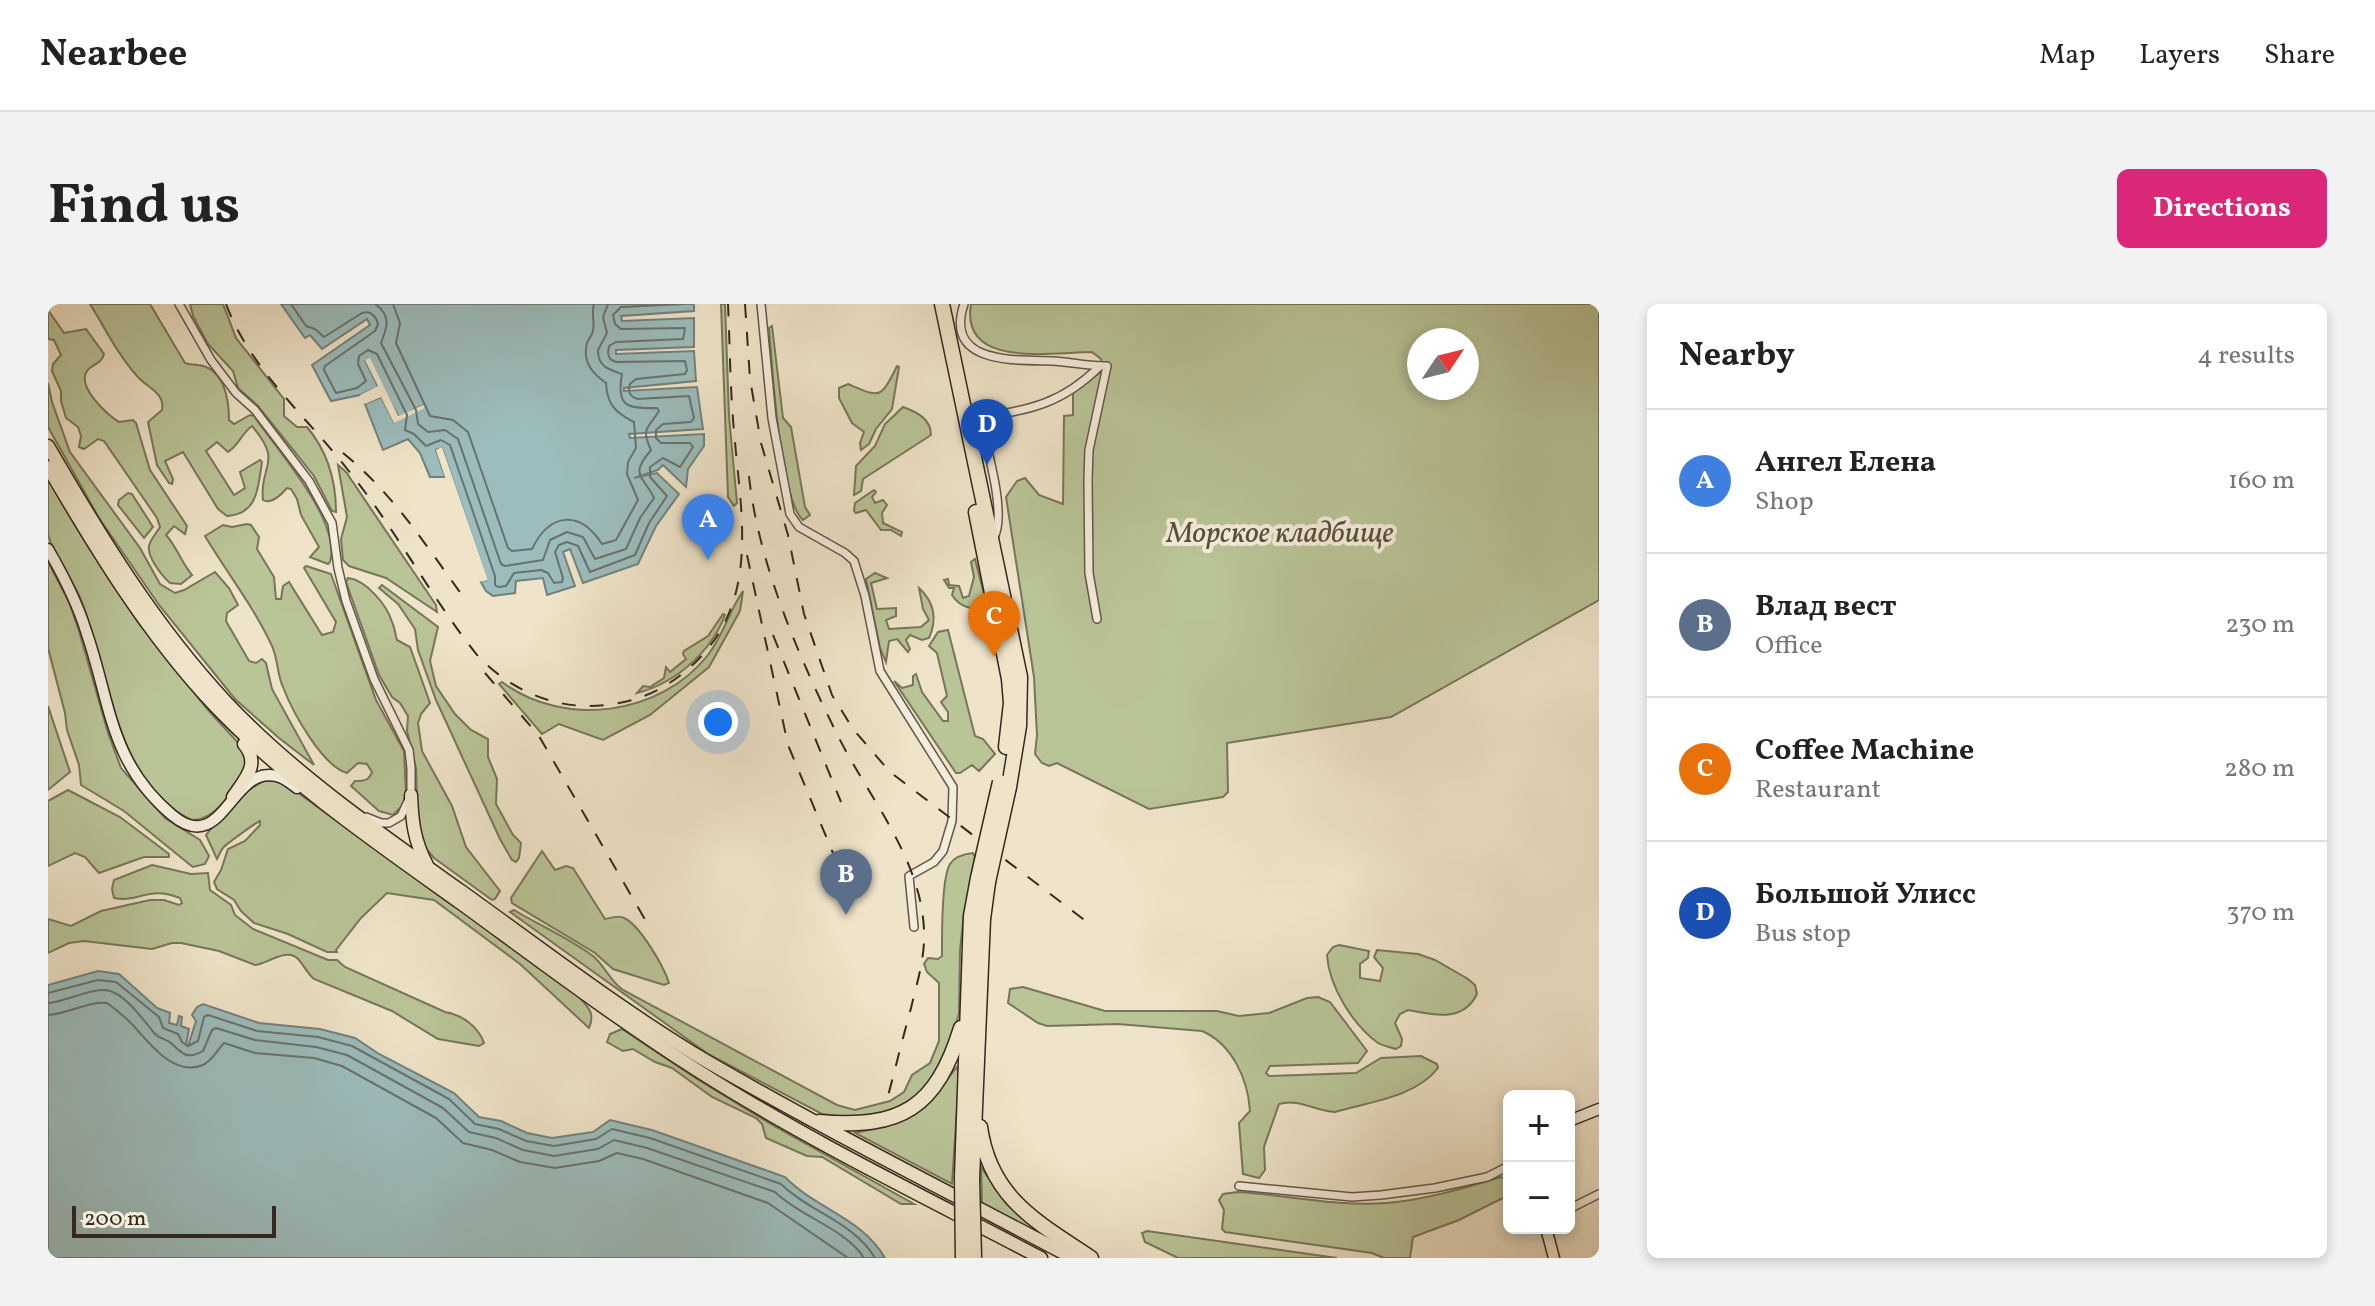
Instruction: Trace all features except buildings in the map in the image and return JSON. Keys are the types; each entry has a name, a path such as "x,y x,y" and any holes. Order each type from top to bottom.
{"highway":[{"path":"932,304 1009,679 1004,785"},
{"path":"942,304 973,419 992,540 1020,677 1019,726 983,880 971,916 966,1013 967,1178 974,1258"},
{"path":"963,1258 977,1083 983,880"},
{"path":"819,1122 849,1125 885,1120 906,1112 941,1080 951,1062 966,1013"},
{"path":"977,1083 984,1151 1000,1185 1033,1219 1091,1258"}],"main road":[{"path":"48,446 93,523 151,610 229,705 317,791 631,1026 701,1073 818,1140 1041,1258"},
{"path":"48,467 84,529 142,617 213,704 265,755 692,1052 1073,1258"},
{"path":"48,549 75,600 114,731 127,764 158,802 189,826 198,828 208,824 253,781 273,775 317,791"},
{"path":"213,704 216,713 252,754 249,773 233,797"},
{"path":"411,795 417,847 429,868"},
{"path":"1575,1119 1599,1109"},
{"path":"1548,1234 1554,1258"}],"street":[{"path":"179,304 211,360 236,393 255,410 324,505 335,536 341,581 350,613 374,679 409,750 411,795 401,816 389,823 371,820 330,789 317,791"},
{"path":"761,304 772,418 790,514 799,527 854,561 865,596 880,671 953,787 952,821 943,851 934,862 909,876 914,927"},
{"path":"964,304 960,322 962,332 969,347 981,354 1012,360 1107,366 1089,450 1089,573 1097,619"},
{"path":"973,419 1042,406 1075,388 1100,366"},
{"path":"1239,1186 1352,1197 1435,1188 1487,1177 1503,1169"},
{"path":"1575,1206 1599,1194"}],"green space":[{"path":"90,304 150,304 185,363 207,367 214,372 224,386 229,420 234,424 250,415 254,416 305,486 326,527 331,545 328,564 310,557 319,547 291,489 287,488 273,500 263,500 267,449 252,426 228,452 217,442 206,451 234,495 245,488 240,472 260,460 262,462 255,498 245,510 227,516 218,509 183,452 165,461 173,479 172,484 169,483 157,465 148,422 162,410 161,399 130,368"},
{"path":"190,304 223,304 236,338 284,399 284,416 297,427 307,427 320,446 332,478 336,512 332,511 314,476 258,406 238,388 233,371 208,344"},
{"path":"721,304 725,304 729,416 737,503 734,506 728,497"},
{"name":"Морское кладбище","path":"971,304 1599,304 1599,600 1391,717 1227,743 1228,792 1223,797 1149,809 1057,763 1049,766 1042,763 1035,754 1034,677 1006,497 1017,481 1025,478 1039,495 1063,504 1064,416 1073,415 1073,393 1102,371 1101,359 1092,352 1012,352 994,348 980,339 971,325"},
{"path":"48,310 64,333 86,329 104,354 87,371 86,384 95,400 114,419 119,422 133,420 136,423 150,470 187,526 185,534 174,526 166,535 192,575 181,584 170,583 153,561 149,546 160,527 157,518 104,441 98,439 84,449 79,447 81,436 78,427 66,418 61,391 52,371 53,364 61,355 54,340 48,339"},
{"path":"772,326 783,418 791,427 805,507 810,515 803,520 788,487 778,430 769,328"},
{"path":"897,366 892,409 869,444 861,450 864,432 852,423 839,398 839,388 848,384 866,392 878,393 887,385"},
{"path":"48,383 70,452 140,548 160,584 175,593 215,572 229,588 238,605 227,613 226,621 249,661 256,663 262,659 266,663 272,689 314,765 235,699 159,605 99,518 48,427"},
{"path":"903,407 926,420 931,435 863,479 861,491 854,495 856,466 875,446 885,424"},
{"path":"338,465 346,472 436,605 437,612 386,578 349,566 343,560 341,539 347,517"},
{"path":"48,479 137,621 208,710 243,748 249,762 239,780 218,808 201,819 191,820 165,802 145,779 130,752 81,600 50,541"},
{"path":"874,490 876,492 872,497 875,503 883,500 887,505 882,513 883,523 902,532 901,536 891,530 881,530 866,510 854,511 855,503"},
{"path":"128,493 132,494 153,527 144,538 118,505 119,500"},
{"path":"247,524 259,537 257,549 274,577 276,599 281,599 283,586 289,582 322,635 333,632 336,622 304,568 331,574 376,700 404,751 406,794 402,806 393,815 379,811 351,786 355,781 369,777 372,772 367,764 358,763 347,773 328,760 309,736 287,697 274,651 265,632 205,536 223,525"},
{"path":"975,559 987,606 984,609 962,605 952,595 954,588 949,588 944,580 948,579 949,585 959,586 963,598 969,596 974,577 971,562"},
{"path":"48,562 69,602 121,768 165,818 200,840 209,856 205,864 193,867 124,811 81,785 79,765 67,730 48,648"},
{"path":"875,573 887,578 871,583 877,609 896,608 896,616 886,620 889,629 921,627 929,620 923,609 919,588 933,611 929,638 922,640 910,635 906,640 910,649 908,652 897,639 889,641 886,662 880,648 866,579"},
{"path":"348,578 362,583 375,594 389,615 397,640 410,647 430,703 418,723 422,751 452,806 466,847 500,891 495,899 492,900 434,858 422,844 418,827 416,768 407,731 408,716 379,675 346,582"},
{"path":"382,585 438,627 430,661 436,686 455,714 471,730 488,739 488,757 497,779 496,804 513,835 521,843 516,862 500,839 436,700 418,650 415,629 398,604 379,588"},
{"path":"743,591 740,611 709,667 650,715 603,740 559,724 542,734 499,684 502,682 527,697 554,706 582,710 610,709 638,702 688,676 708,655"},
{"path":"723,614 719,629 690,664 665,682 637,693 643,686 650,687 664,678 666,667 670,672 686,659 684,651 708,636"},
{"path":"948,630 975,736 983,739 995,754 979,771 972,765 956,773 894,681 902,688 913,685 916,674 922,692 943,721 948,721 948,712 941,702 947,696 937,653 929,646 938,632"},
{"path":"48,706 70,772 48,790"},
{"path":"268,779 283,782 576,994 591,1013 589,1028 520,964 434,900 387,893 361,918 337,952 327,952 254,923 234,900 217,889 214,882 228,849 245,841 260,821 225,846 217,859 206,835 242,796"},
{"path":"68,790 120,817 169,857 144,857 99,873 85,857 75,853 48,866 48,801"},
{"path":"542,851 555,870 566,866 573,868 605,919 622,917 637,929 657,957 669,983 664,985 613,969 595,953 512,903 511,898"},
{"path":"973,853 975,857 960,950 959,1013 946,1061 915,1098 883,1114 852,1118 822,1114 708,1054 510,912 514,910 584,949 623,990 837,1105 855,1110 890,1101 904,1092 912,1075 930,1063 939,1041 939,983 927,972 924,964 928,958 938,959 942,956 944,894 950,864 960,856"},
{"path":"152,865 191,874 208,873 210,890 231,905 235,915 253,929 328,960 337,960 345,967 457,1016 474,1027 484,1043 479,1046 438,1039 392,1011 314,979 293,956 283,955 255,965 219,951 181,943 152,949 84,941 69,943 48,953 48,919 71,926 101,911 150,900 182,903 180,898 160,893 114,898 114,880"},
{"path":"1339,945 1369,951 1368,958 1360,964 1360,978 1380,981 1383,968 1374,957 1377,950 1418,954 1468,979 1475,985 1477,994 1471,1003 1456,1013 1437,1015 1408,1010 1400,1014 1395,1023 1402,1039 1401,1046 1396,1049 1382,1045 1359,1026 1337,991 1327,955"},
{"path":"1023,987 1105,1011 1217,1011 1239,1016 1269,1013 1307,998 1318,997 1330,1002 1367,1051 1358,1063 1270,1066 1266,1073 1269,1076 1356,1073 1381,1058 1421,1056 1437,1064 1438,1068 1429,1078 1405,1092 1335,1112 1294,1103 1279,1104 1264,1147 1265,1170 1259,1178 1243,1174 1239,1123 1250,1111 1249,1099 1242,1075 1222,1044 1202,1031 1118,1024 1047,1026 1008,1003 1010,989"},
{"path":"622,1029 774,1126 914,1204 901,1204 822,1157 807,1156 766,1138 762,1124 756,1118 712,1097 672,1068 633,1049 623,1051 607,1042 610,1034"},
{"path":"957,1067 952,1184 855,1133 908,1117 933,1097"},
{"path":"981,1167 1006,1203 1047,1238 982,1203"},
{"path":"1503,1178 1503,1198 1459,1220 1413,1237 1410,1258 1384,1258 1372,1253 1225,1232 1222,1229 1224,1210 1219,1200 1223,1194 1238,1192 1368,1204 1401,1201"},
{"path":"1147,1231 1337,1258 1178,1258 1145,1242 1142,1233"}],"water":[{"path":"281,304 694,304 694,311 621,316 622,321 694,318 694,347 616,350 616,354 694,351 696,381 624,388 624,391 697,387 703,429 629,434 630,438 704,434 704,446 688,469 686,487 663,465 658,470 634,478 657,473 679,494 656,526 638,564 583,583 570,549 563,552 575,586 547,595 543,578 516,581 515,593 493,596 481,582 487,580 442,448 436,450 445,477 430,477 420,453 408,439 383,450 365,404 381,397 394,422 423,405 399,417 365,360 378,387 360,395 331,401 312,365 370,325 367,319 322,349 310,335 305,338"},
{"path":"98,971 119,974 157,1008 170,1013 169,1023 177,1025 179,1016 182,1017 181,1026 189,1029 188,1046 196,1021 192,1015 203,1004 259,1023 320,1029 355,1038 454,1093 479,1117 501,1121 527,1133 552,1138 593,1132 610,1120 652,1130 785,1177 864,1233 885,1258 48,1258 48,985"}],"pier":[{"path":"370,358 398,416 423,405 425,408 394,423 381,397 365,404 363,401 383,393 381,389 362,399 360,395 378,386 365,360"},
{"path":"442,447 488,580 481,582 483,578 436,450"}],"railway":[{"path":"226,304 236,328 264,371 365,492 477,655 491,669 524,690 541,698 579,706 629,701 664,686 688,669 712,644 727,617 737,588 742,527 728,304"},
{"path":"745,304 750,379 761,443 788,535 804,614 832,695 853,729 890,772 1091,925"},
{"path":"343,453 395,504 467,602"},
{"path":"749,476 761,543 796,644 839,738 895,836 917,887 923,914 922,959 888,1096"},
{"path":"747,555 788,745 835,858"},
{"path":"773,635 841,802"},
{"path":"485,673 539,736 647,923"}],"place":[{"name":"Большой Улисс","path":"987,465"},
{"name":"Ангел Елена","path":"708,560"},
{"name":"Coffee Machine","path":"994,657"},
{"name":"Влад вест","path":"846,915"}]}
